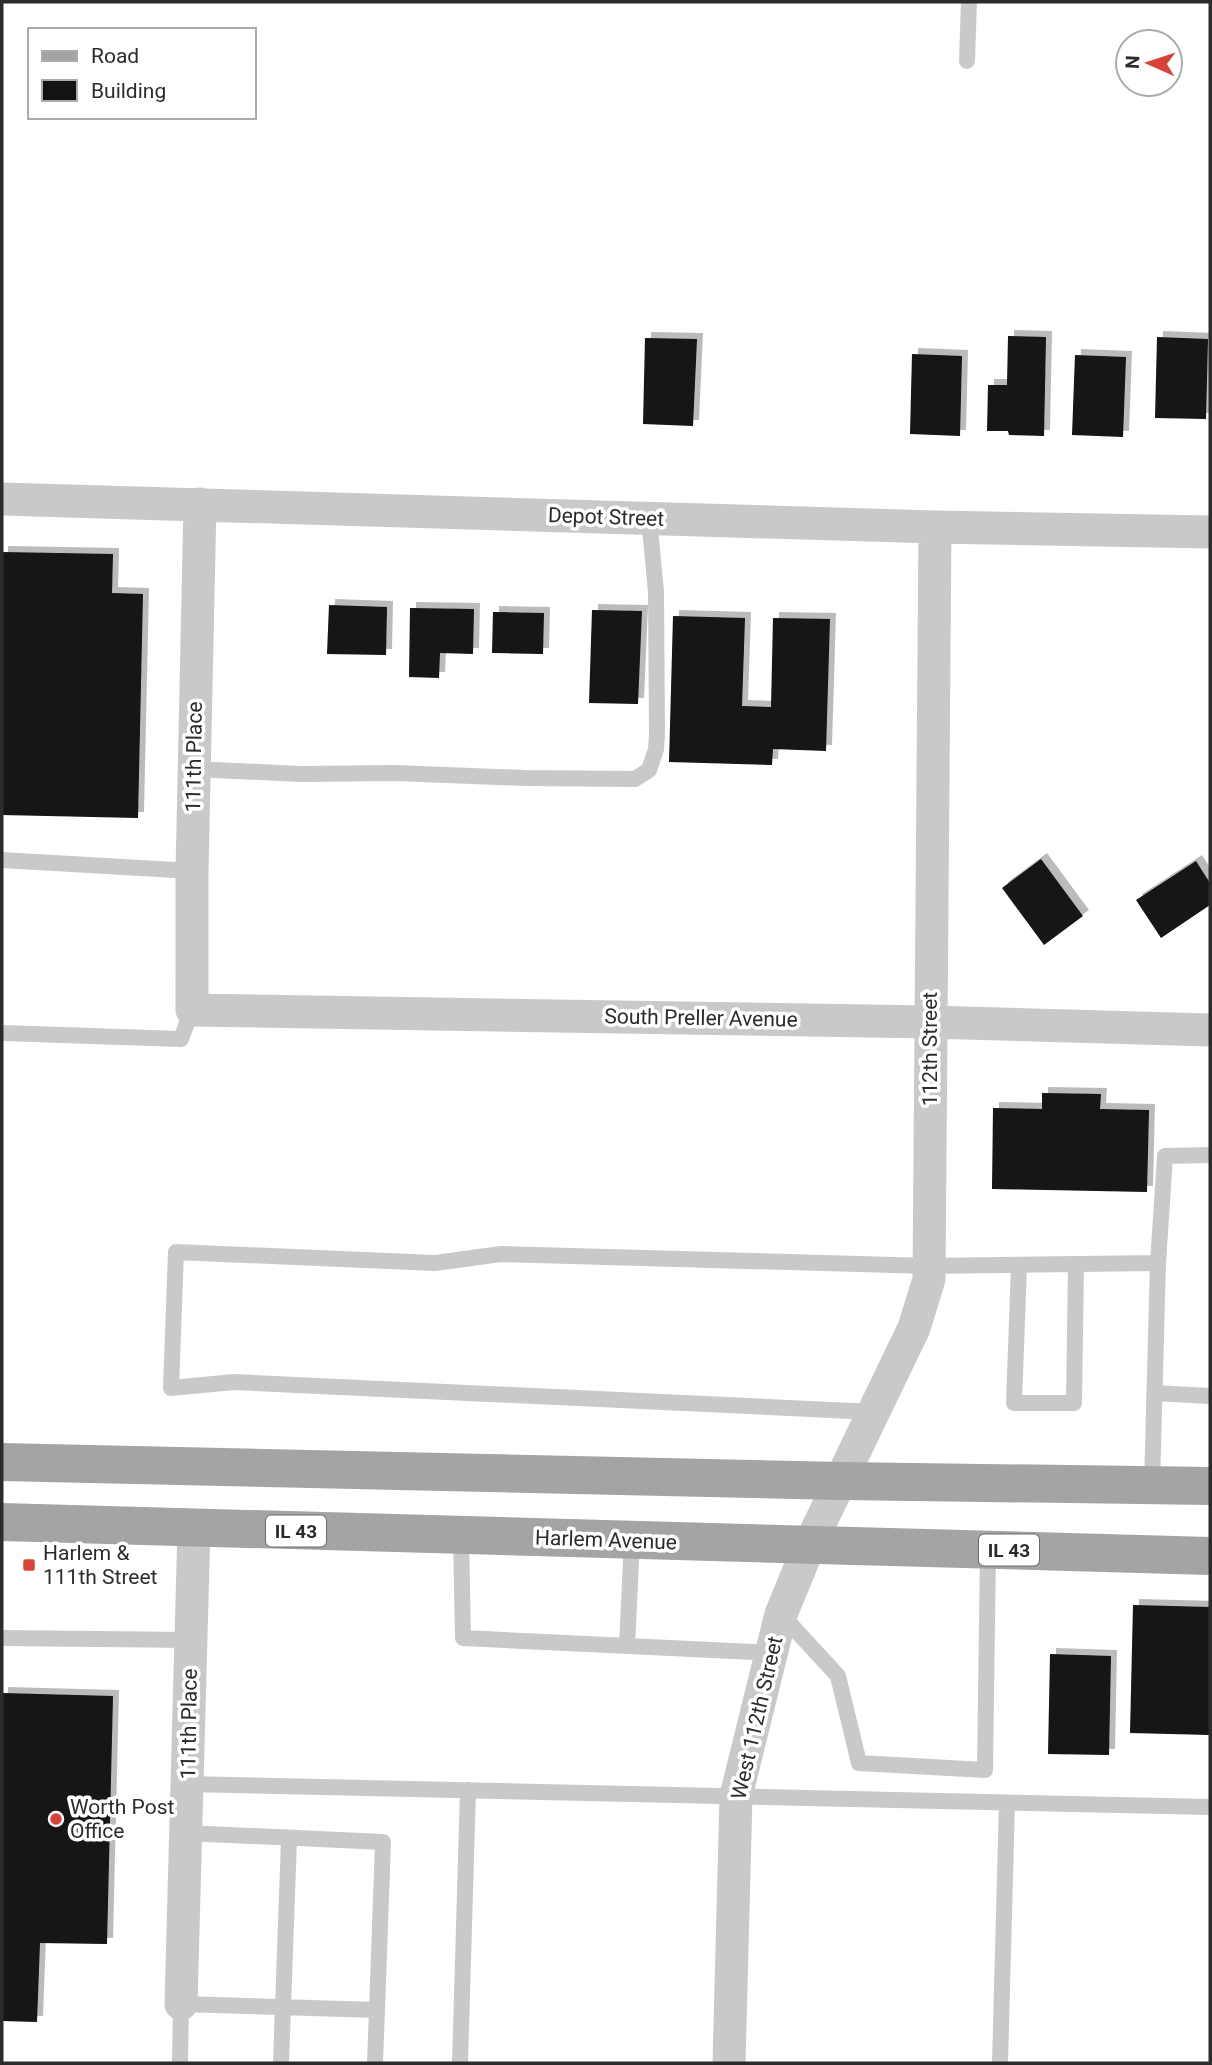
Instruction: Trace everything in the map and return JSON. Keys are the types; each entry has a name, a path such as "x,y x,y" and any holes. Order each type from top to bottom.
{"main road":[{"path":"2,1462 841,1481 1210,1486"},
{"path":"194,1527 197,1467"},
{"name":"Harlem Avenue","path":"2,1521 1210,1556"}],"street":[{"name":"Depot Street","path":"2,499 935,527 1210,532"},
{"name":"111th Place","path":"192,1010 192,871 200,504"},
{"name":"112th Street","path":"809,1546 914,1328 929,1279 935,527"},
{"name":"South Preller Avenue","path":"192,1010 930,1022 1210,1030"},
{"name":"111th Place","path":"181,2004 194,1527"},
{"name":"West 112th Street","path":"729,2063 736,1796 781,1614 809,1546"}],"lane":[{"path":"967,61 969,2"},
{"path":"194,769 301,774 394,773 635,779 649,770 656,741 656,592 649,518"},
{"path":"2,860 192,871"},
{"path":"2,1033 181,1039 192,1010"},
{"path":"1152,1485 1158,1262 1165,1156 1210,1155"},
{"path":"874,1412 234,1382 171,1388 176,1252 435,1263 500,1254 929,1266 1158,1262"},
{"path":"1019,1265 1014,1403 1074,1403 1076,1264"},
{"path":"1154,1393 1210,1396"},
{"path":"461,1536 463,1638 772,1653"},
{"path":"626,1646 632,1541"},
{"path":"781,1614 838,1676 859,1763 985,1770 988,1550"},
{"path":"2,1638 191,1640"},
{"path":"187,1784 1210,1807"},
{"path":"460,2063 468,1790"},
{"path":"1000,2063 1007,1803"},
{"path":"186,1833 383,1842 375,2063"},
{"path":"281,2063 289,1839"},
{"path":"180,2063 181,2004 377,2010"}],"building":[{"path":"1008,336 1046,337 1044,436 987,431 988,385 1007,385"},
{"path":"1157,337 1208,339 1206,419 1155,418"},
{"path":"645,338 697,339 693,426 643,424"},
{"path":"912,354 962,356 960,436 910,434"},
{"path":"1075,355 1126,357 1123,437 1072,435"},
{"path":"2,552 113,554 112,593 143,594 138,818 2,815"},
{"path":"329,605 387,607 386,655 327,654"},
{"path":"410,608 474,609 473,654 440,653 439,678 409,677"},
{"path":"592,610 642,611 638,704 589,703"},
{"path":"493,612 544,613 543,654 492,653"},
{"path":"673,616 745,618 742,706 771,707 773,618 830,619 826,751 773,749 772,765 669,762"},
{"path":"1041,859 1083,916 1044,945 1002,888"},
{"path":"1196,861 1210,883 1210,905 1161,938 1136,900"},
{"path":"1042,1093 1101,1094 1100,1109 1149,1110 1147,1192 992,1189 993,1108 1042,1109"},
{"path":"1133,1605 1210,1607 1210,1735 1130,1733"},
{"path":"1050,1654 1111,1656 1109,1755 1048,1754"},
{"name":"Worth Post Office","path":"2,1693 113,1696 107,1944 40,1943 37,2022 2,2021"}],"place":[{"name":"Harlem & 111th Street","path":"29,1565"},
{"name":"Worth Post Office","path":"56,1819"}]}
